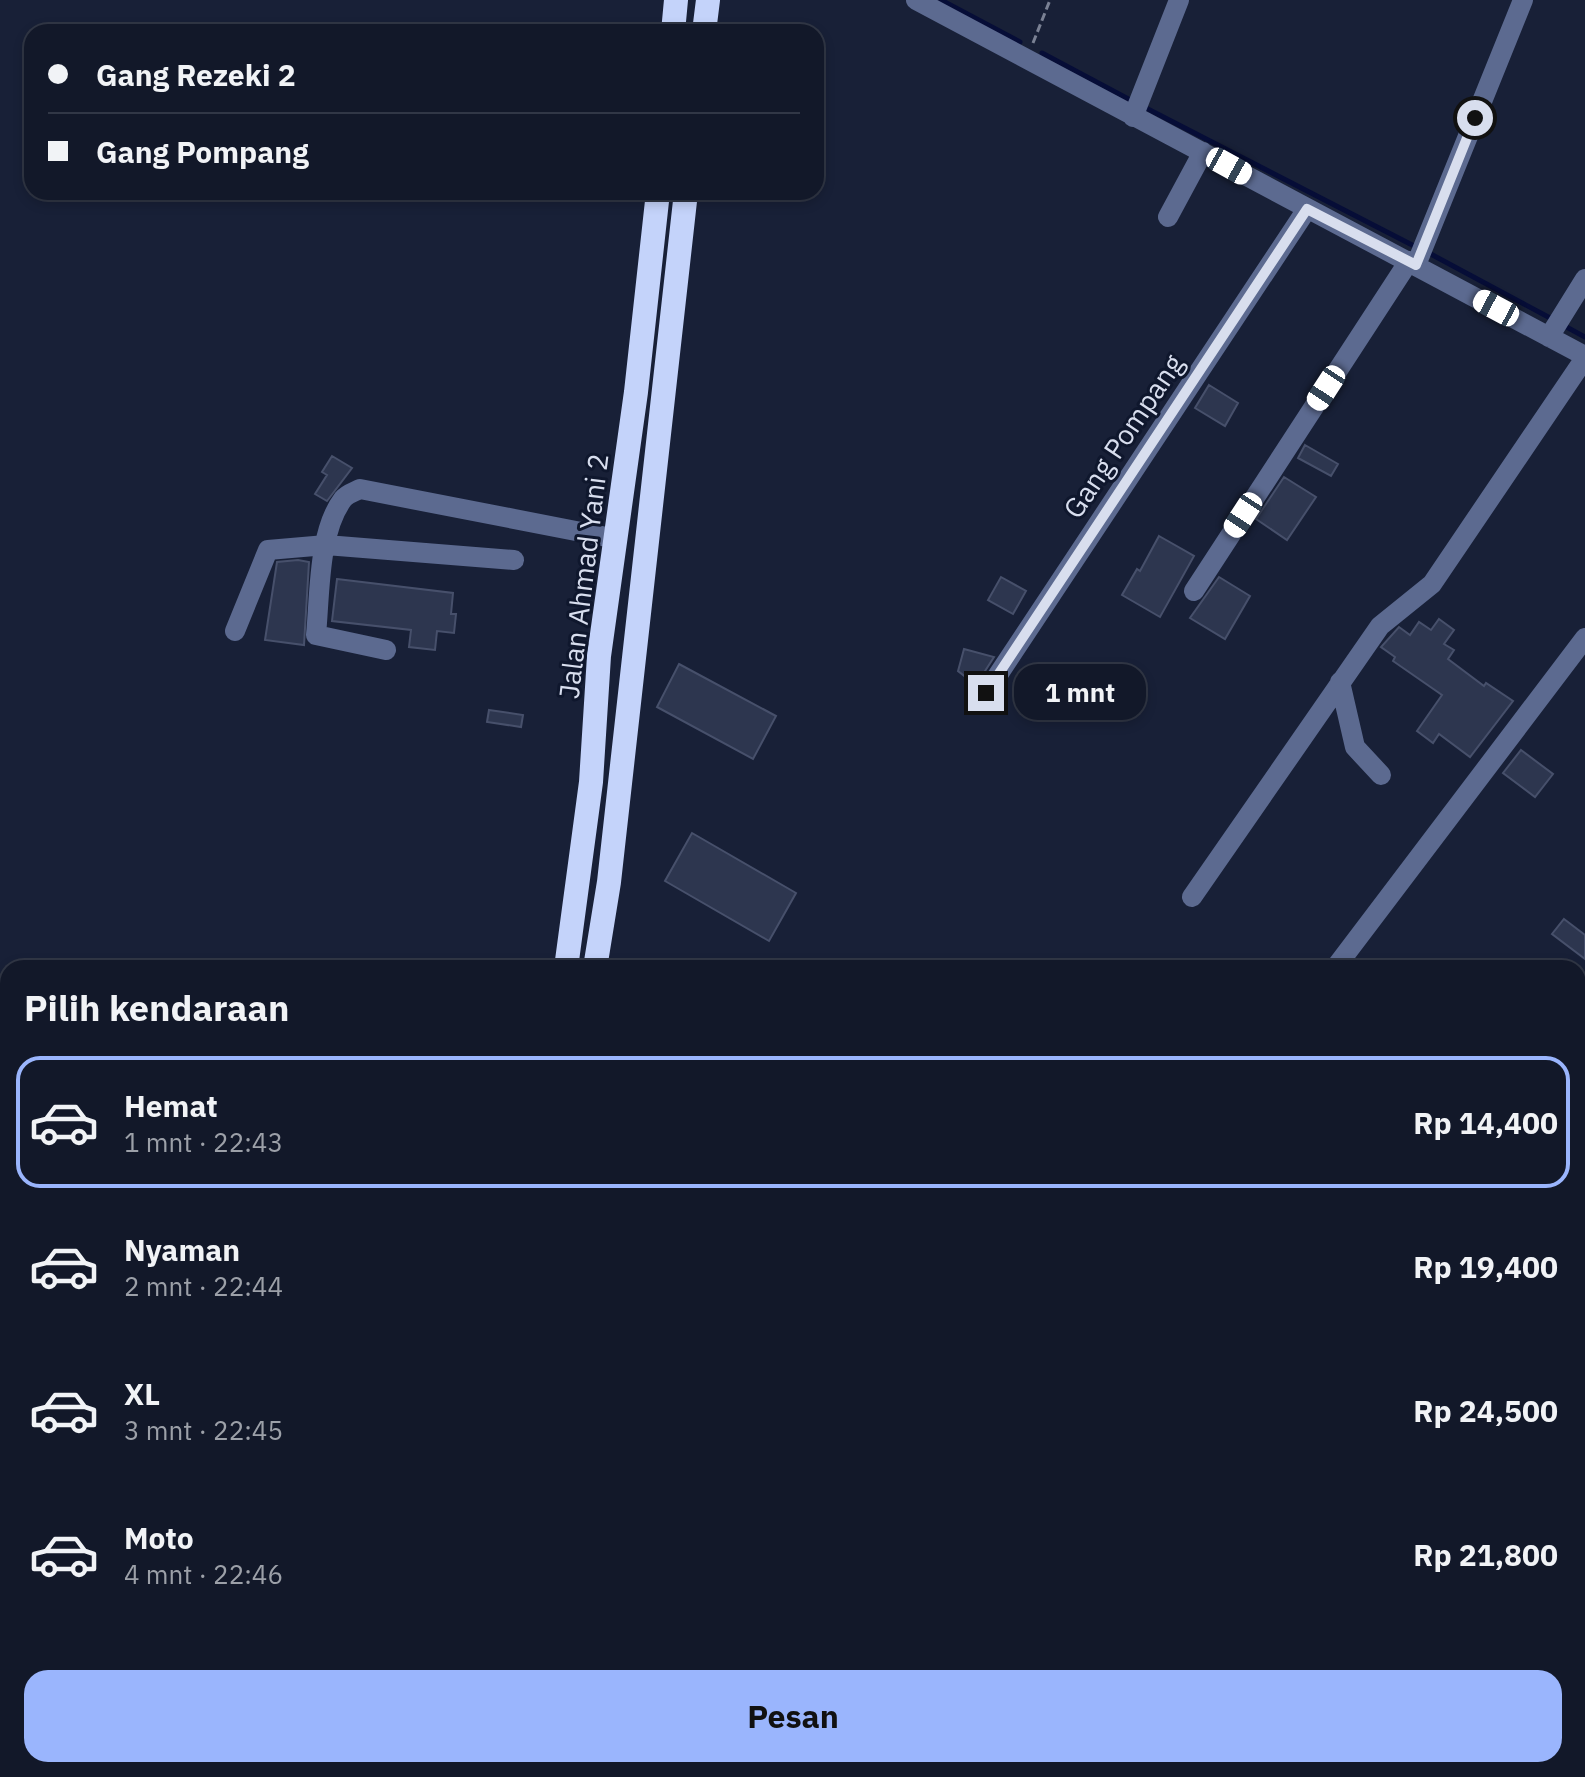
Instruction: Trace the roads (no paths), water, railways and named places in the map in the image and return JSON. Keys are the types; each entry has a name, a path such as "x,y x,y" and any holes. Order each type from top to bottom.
{"highway":[{"path":"674,24 676,0"},
{"path":"705,24 708,0"},
{"name":"Jalan Ahmad Yani 2","path":"567,960 591,782 599,656 636,392 657,200"},
{"path":"596,960 609,882 685,200"}],"street":[{"path":"916,0 1585,357 1432,584 1380,626 1192,897"},
{"path":"1133,117 1179,0"},
{"path":"1194,591 1412,263 1523,0"},
{"path":"1168,217 1203,152"},
{"name":"Gang Pompang","path":"986,693 1307,209"},
{"path":"1549,337 1585,279"},
{"path":"386,650 316,635 327,533 343,500 360,489 617,539"},
{"path":"235,631 268,550 326,545 514,560"},
{"path":"1341,960 1585,638"},
{"path":"1340,682 1355,747 1381,775"}],"waterway":[{"path":"941,0 1020,42"},
{"path":"1042,53 1134,102"},
{"path":"1142,106 1418,248"},
{"path":"1427,252 1552,319"},
{"path":"1561,324 1585,337"}]}
